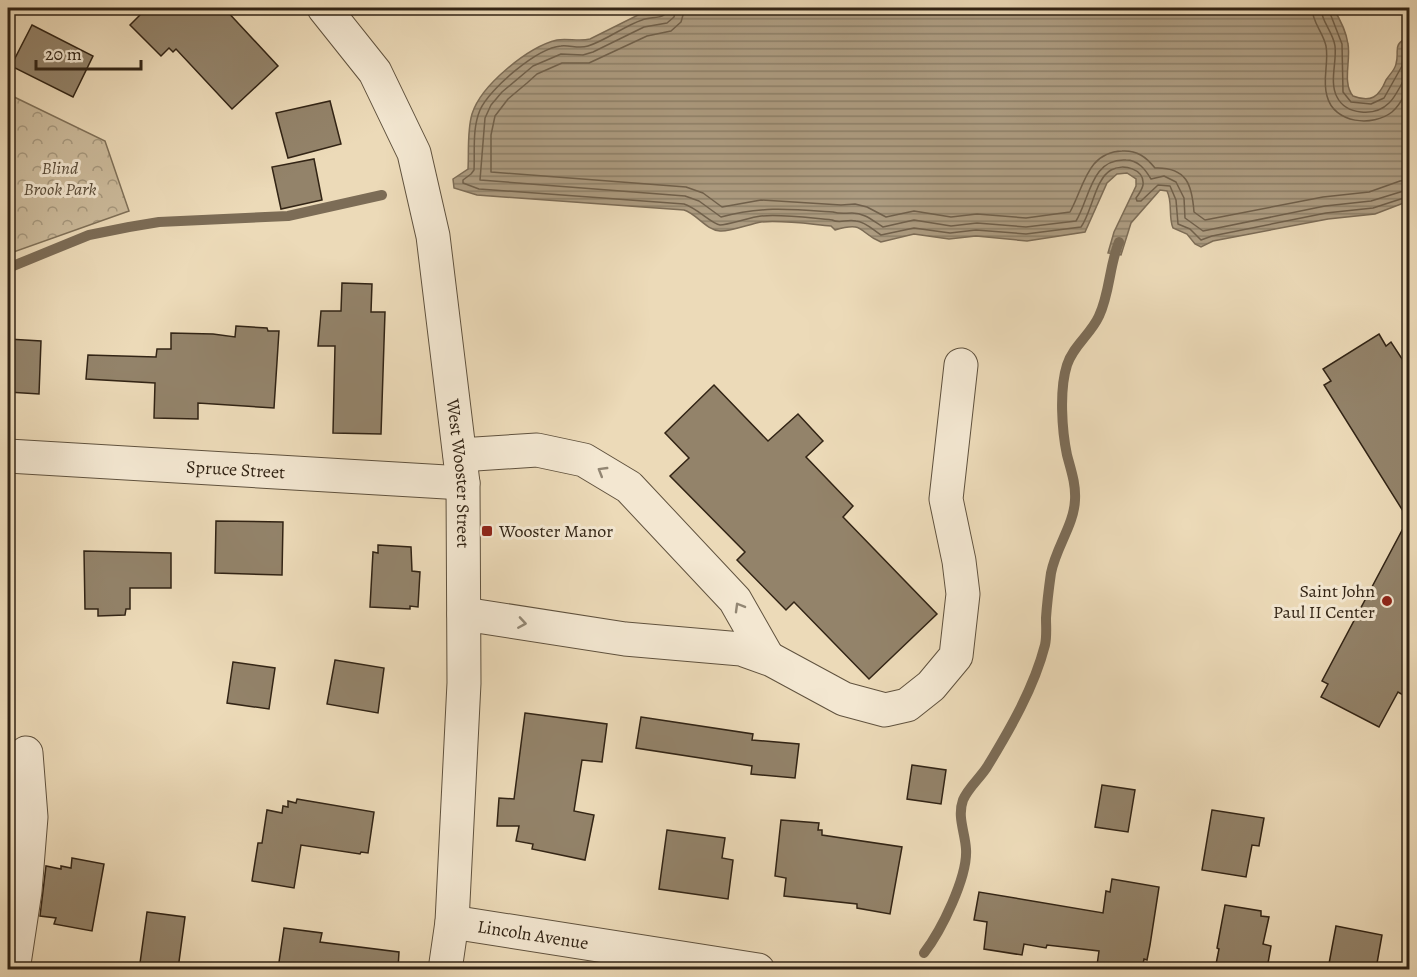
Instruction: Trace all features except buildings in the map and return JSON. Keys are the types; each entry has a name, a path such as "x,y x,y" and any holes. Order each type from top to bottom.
{"street":[{"name":"West Wooster Street","path":"324,8 375,72 414,153 433,236 462,469 464,683 452,922 445,969"},
{"path":"464,614 625,639 741,649 768,658 844,699 885,710 907,705 932,686 956,656 963,594 960,561 946,499 961,364"},
{"name":"Spruce Street","path":"8,456 462,469 537,450 584,460 629,487 735,600 768,658"},
{"path":"13,969 25,891 31,817 26,753"},
{"name":"Lincoln Avenue","path":"452,922 758,969"}],"green space":[{"name":"Blind Brook Park","path":"8,94 105,141 129,211 8,254"}],"water":[{"path":"691,8 1333,8 1347,39 1348,85 1353,96 1365,99 1374,97 1380,91 1395,66 1398,45 1409,37 1409,201 1375,214 1328,219 1213,241 1201,247 1195,244 1187,234 1173,228 1169,196 1167,191 1160,190 1131,223 1121,255 1108,253 1114,232 1136,186 1136,179 1127,173 1117,174 1107,183 1085,232 1027,241 976,236 949,239 914,234 881,242 857,227 835,230 831,226 796,222 761,222 720,231 710,228 684,210 477,195 454,188 453,179 468,169 469,127 477,103 495,80 520,59 533,50 557,40 590,39 640,14"}],"waterway":[{"path":"8,268 89,235 129,227 159,222 288,216 382,195"},
{"path":"924,953 945,918 963,874 966,849 961,818 963,800 987,767 1013,723 1035,677 1045,645 1046,612 1053,563 1072,518 1075,500 1063,423 1064,375 1070,358 1096,322 1103,307 1119,242"}],"place":[{"name":"Wooster Manor","path":"487,531"},
{"name":"Saint John Paul II Center","path":"1387,601"}]}
